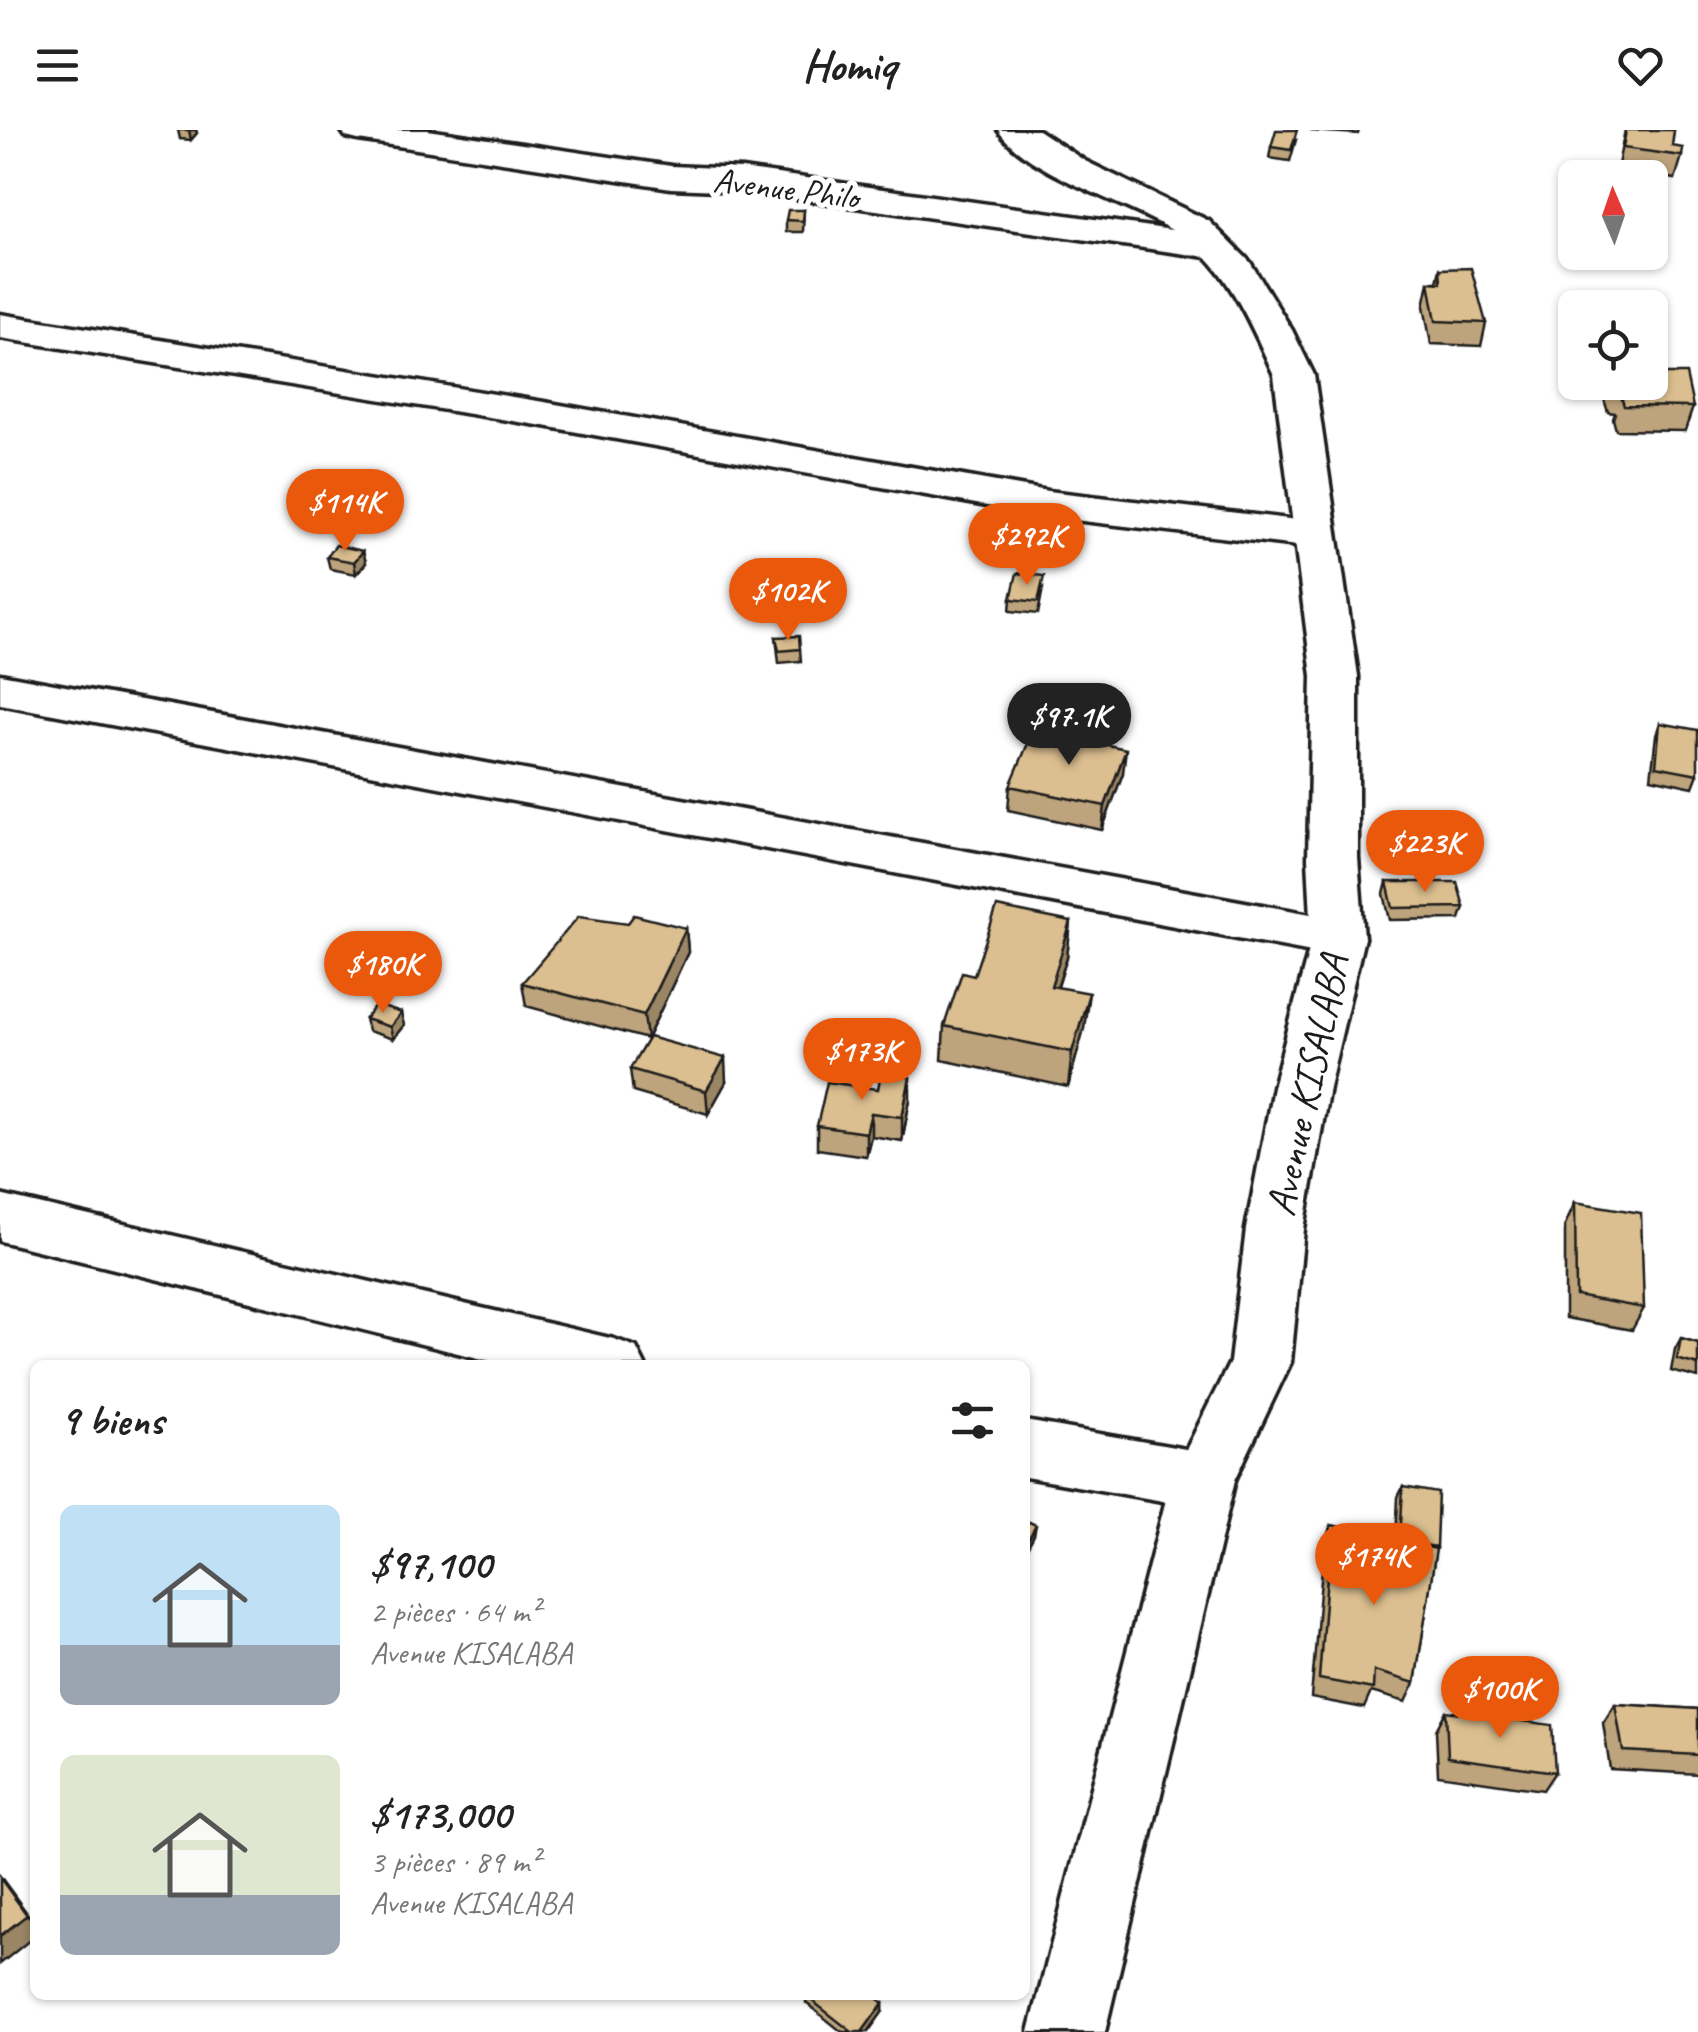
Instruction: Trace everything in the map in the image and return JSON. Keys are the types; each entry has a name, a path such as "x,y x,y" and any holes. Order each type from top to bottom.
{"street":[{"name":"Avenue Philo","path":"358,130 672,177 742,180 1214,247"},
{"name":"Avenue KISALABA","path":"1014,130 1072,169 1196,229 1231,262 1273,330 1294,375 1336,676 1333,858 1338,938 1301,1086 1274,1229 1260,1362 1203,1480 1066,2032"},
{"path":"0,326 544,414 1048,504 1315,535"},
{"path":"0,689 1338,938"},
{"path":"0,1218 593,1360"},
{"path":"1030,1450 1203,1480"}],"building":[{"path":"1276,130 1297,130 1291,150 1271,147"},
{"path":"1626,130 1674,130 1672,146 1683,148 1682,156 1623,148"},
{"path":"788,210 804,210 803,221 786,220"},
{"path":"1471,268 1486,323 1436,321 1429,282 1441,283 1440,269"},
{"path":"1668,374 1686,374 1693,407 1624,406 1622,400 1668,400"},
{"path":"336,545 363,551 354,562 327,557"},
{"path":"1017,573 1044,576 1038,602 1011,599"},
{"path":"799,636 800,649 779,651 776,637"},
{"path":"1089,714 1095,742 1078,739 1073,715"},
{"path":"1660,723 1698,730 1698,774 1656,766"},
{"path":"1034,729 1126,749 1105,806 1010,786"},
{"path":"1387,882 1457,882 1464,907 1393,908"},
{"path":"997,907 1071,922 1051,986 1089,993 1072,1052 944,1026 962,972 974,975"},
{"path":"634,915 686,928 644,1015 522,983 579,916 628,923"},
{"path":"376,1005 401,1013 390,1027 365,1019"},
{"path":"649,1037 725,1058 706,1091 630,1069"},
{"path":"881,1073 910,1077 902,1117 871,1113 866,1133 817,1126 827,1082 878,1089"},
{"path":"1575,1202 1641,1213 1644,1308 1576,1296"},
{"path":"1681,1338 1698,1343 1698,1365 1677,1359"},
{"path":"1403,1487 1438,1493 1436,1547 1400,1541"},
{"path":"1331,1525 1436,1549 1415,1683 1374,1671 1373,1689 1319,1679"},
{"path":"1615,1704 1698,1709 1698,1755 1623,1751"},
{"path":"1446,1711 1552,1725 1555,1772 1448,1757"},
{"path":"0,1878 27,1915 0,1936"},
{"path":"811,2000 883,2003 862,2032 852,2032"}]}
